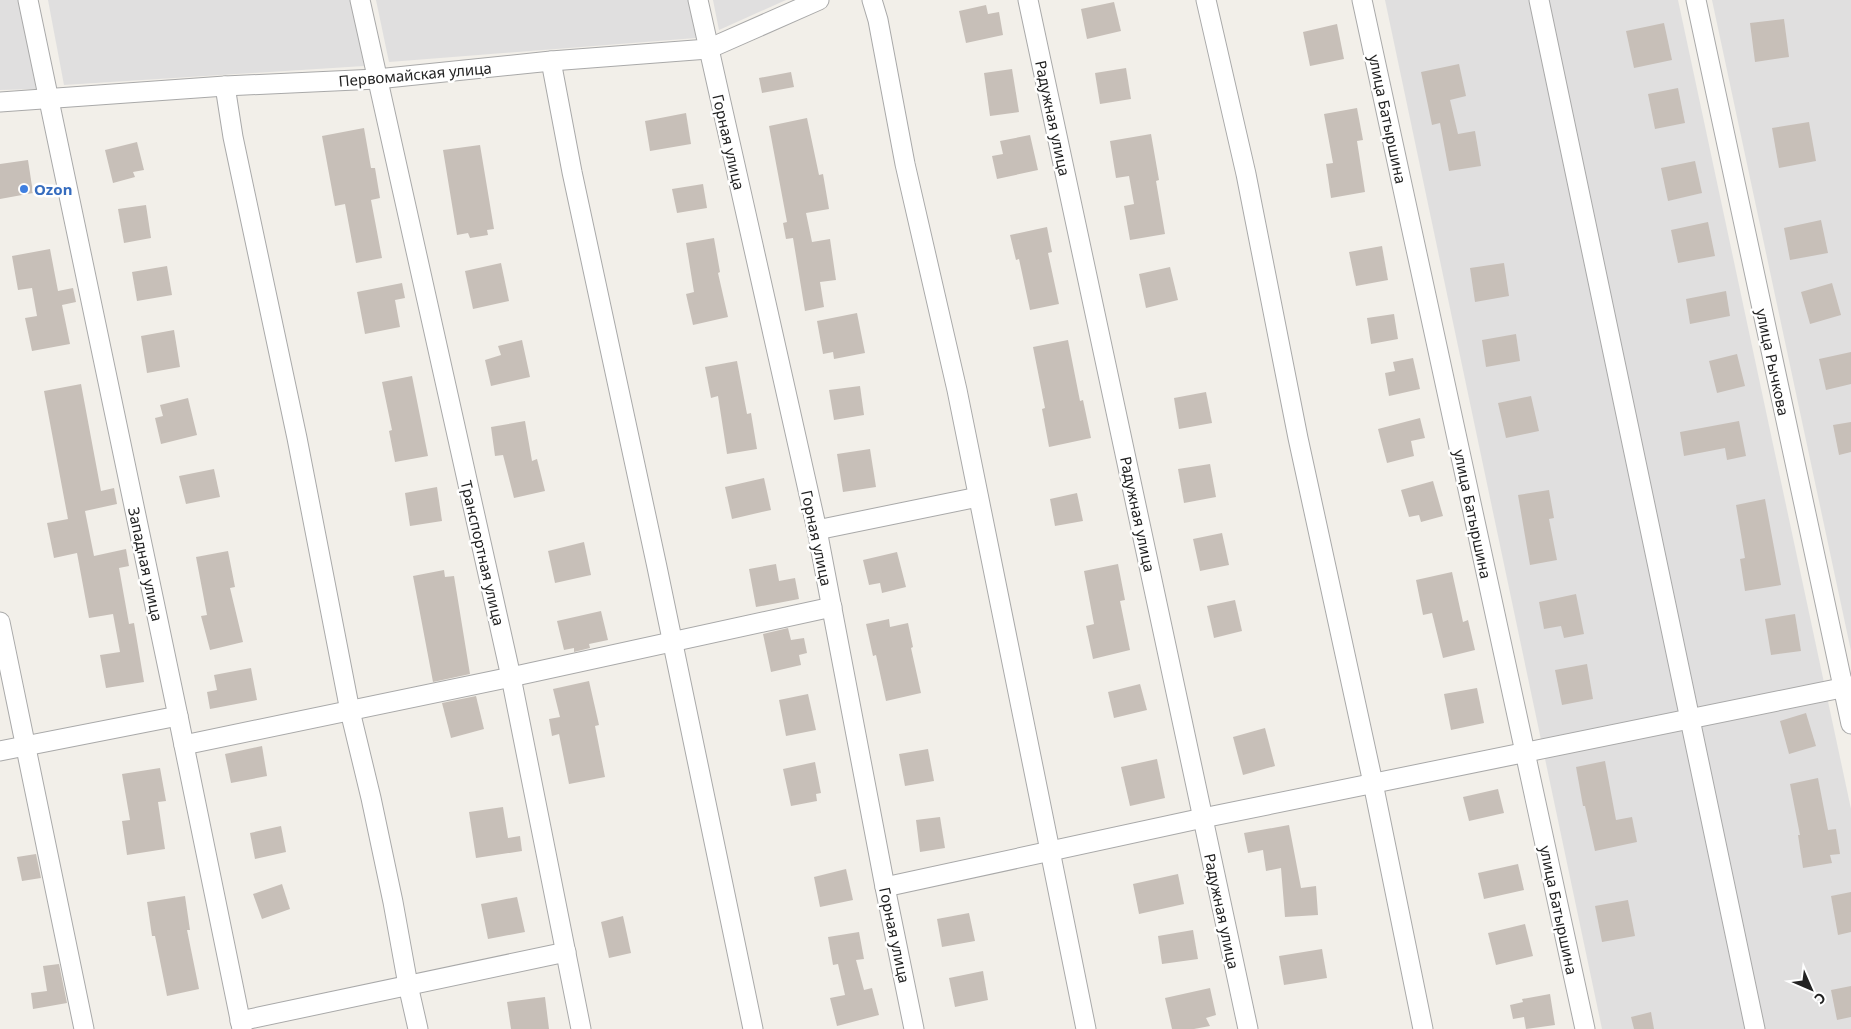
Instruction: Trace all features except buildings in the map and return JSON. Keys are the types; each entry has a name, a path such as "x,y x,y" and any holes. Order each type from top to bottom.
{"street":[{"name":"Западная улица","path":"28,0 241,1025"},
{"name":"Транспортная улица","path":"360,0 510,678 581,1029"},
{"name":"Горная улица","path":"698,0 817,530 914,1029"},
{"name":"Первомайская улица","path":"0,102 225,86 377,79 551,61 708,49 819,0"},
{"path":"872,0 878,20 905,164 957,390 1052,851 1086,1029"},
{"name":"Радужная улица","path":"1028,0 1248,1029"},
{"path":"1206,0 1246,174 1298,438 1373,783 1423,1029"},
{"name":"улица Батыршина","path":"1362,0 1584,1029"},
{"path":"1539,0 1755,1029"},
{"name":"улица Рычкова","path":"1696,0 1847,687 1851,724"},
{"path":"551,61 572,172 753,1029"},
{"path":"225,86 233,137 293,419 350,710 371,798 418,1029"},
{"path":"817,530 978,497"},
{"path":"184,745 510,678 832,607"},
{"path":"0,622 84,1029"},
{"path":"885,887 1202,818 1847,687"},
{"path":"0,751 178,716"},
{"path":"241,1025 408,985 566,952"}],"shaded area":[{"path":"0,0 19,0 36,89 0,90"},
{"path":"48,0 351,0 364,66 64,85"},
{"path":"376,0 688,0 696,38 389,62"},
{"path":"713,0 786,0 719,30"},
{"path":"1385,0 1678,0 1851,809 1851,1029 1602,1029"},
{"path":"1712,0 1851,0 1851,651"}],"place":[{"name":"Ozon","path":"24,189"}]}
